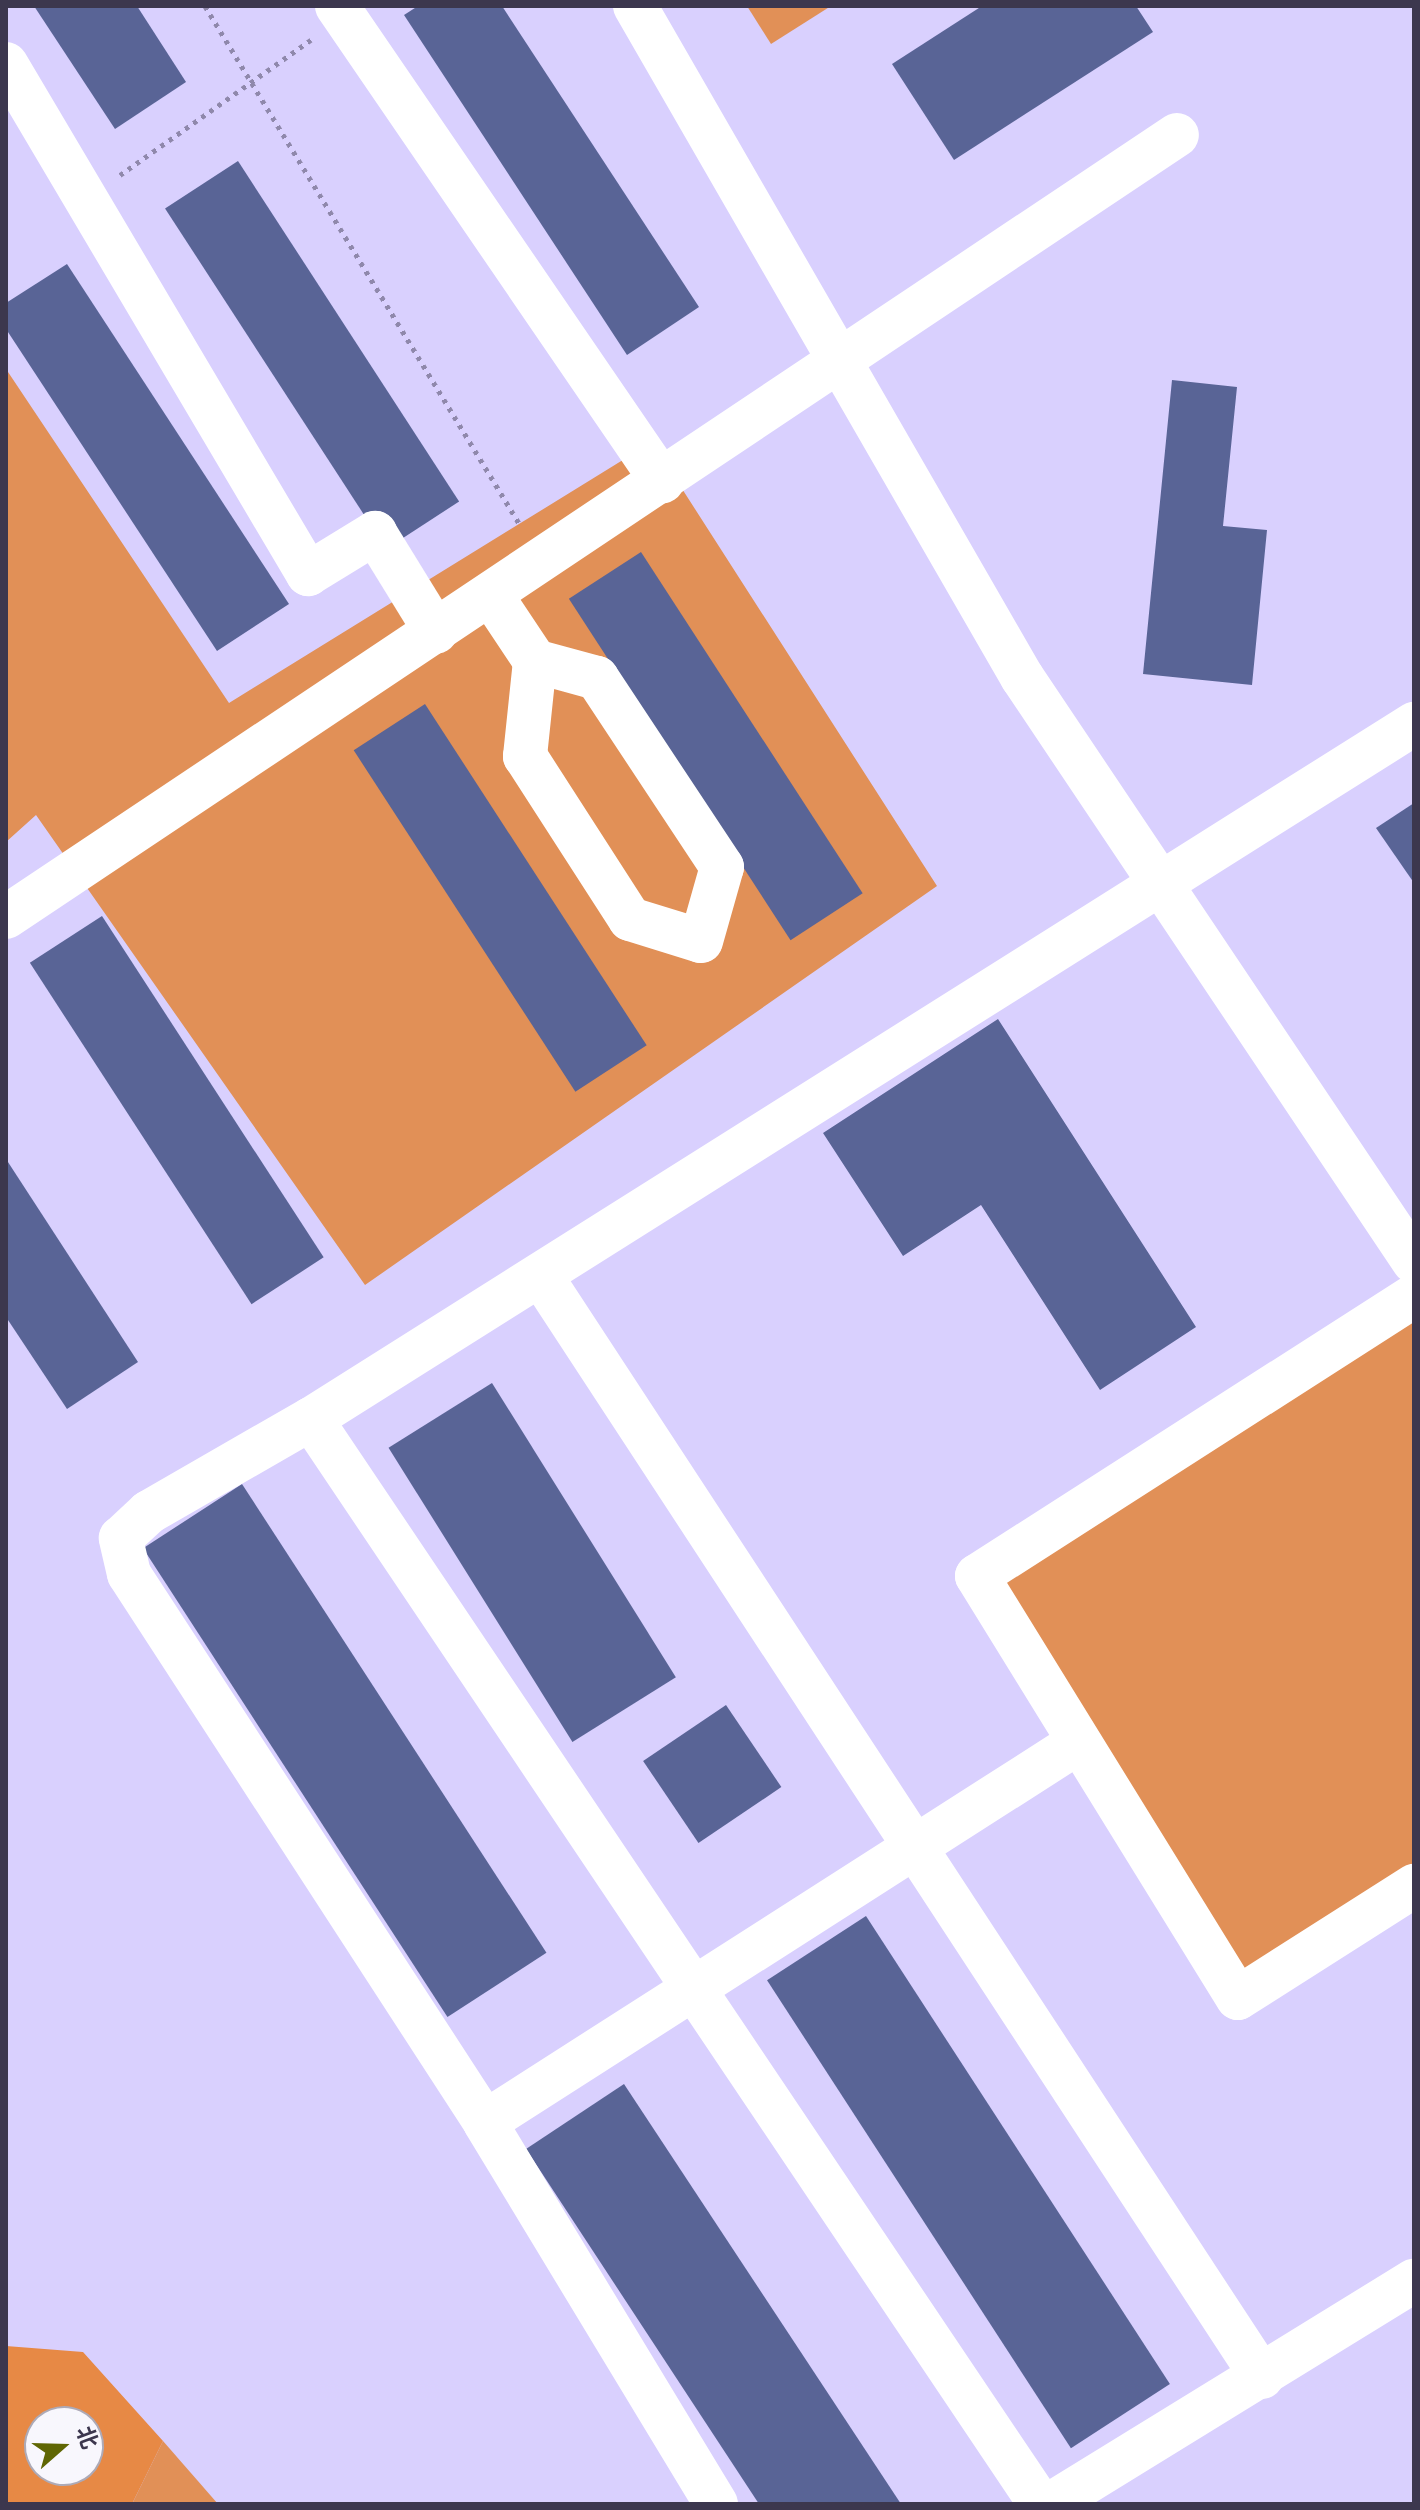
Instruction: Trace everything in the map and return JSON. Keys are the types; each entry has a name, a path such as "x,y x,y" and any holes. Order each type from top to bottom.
{"lane":[{"path":"635,6 1022,677 1414,1262"},
{"path":"341,11 662,481"},
{"path":"6,64 308,574 375,533 436,632"},
{"path":"6,917 840,363 1177,135"},
{"path":"491,595 535,661 525,756 630,919 701,941 722,867 597,678 535,661"},
{"path":"716,2504 485,2122 129,1574 121,1538 149,1512 311,1419 541,1276 1414,724"},
{"path":"541,1276 1262,2377"},
{"path":"1414,1296 977,1576 1238,1998 1414,1886"},
{"path":"311,1419 1040,2504"},
{"path":"485,2122 1079,1742"},
{"path":"1051,2504 1414,2281"}],"path":[{"path":"205,6 542,561"},
{"path":"86,199 251,82 341,11"}],"shaded area":[{"path":"747,6 831,6 771,44"},
{"path":"6,369 229,703 652,442 937,886 365,1285 36,815 6,842"},
{"path":"1414,1317 1414,1865 1245,1972 997,1578"},
{"path":"6,2346 83,2352 163,2441 132,2504 6,2504"},
{"path":"163,2441 218,2504 132,2504"}],"building":[{"path":"34,6 137,6 186,82 115,129"},
{"path":"418,6 502,6 699,307 627,355 404,15"},
{"path":"982,6 1136,6 1153,32 954,160 892,64"},
{"path":"238,161 459,502 386,549 165,208"},
{"path":"67,264 289,604 217,651 6,329 6,303"},
{"path":"1172,380 1237,387 1223,526 1267,530 1252,685 1143,674"},
{"path":"641,552 863,893 791,940 569,599"},
{"path":"425,704 647,1045 575,1092 354,750"},
{"path":"1414,803 1414,883 1376,828"},
{"path":"102,916 324,1257 252,1304 30,963"},
{"path":"998,1019 1196,1327 1100,1390 981,1205 903,1256 823,1133"},
{"path":"6,1159 138,1362 67,1409 6,1317"},
{"path":"492,1383 676,1677 572,1742 389,1448"},
{"path":"242,1484 546,1953 447,2017 143,1548"},
{"path":"726,1705 781,1787 698,1843 643,1761"},
{"path":"866,1916 1170,2384 1071,2448 767,1980"},
{"path":"624,2084 901,2504 759,2504 526,2149"}]}
